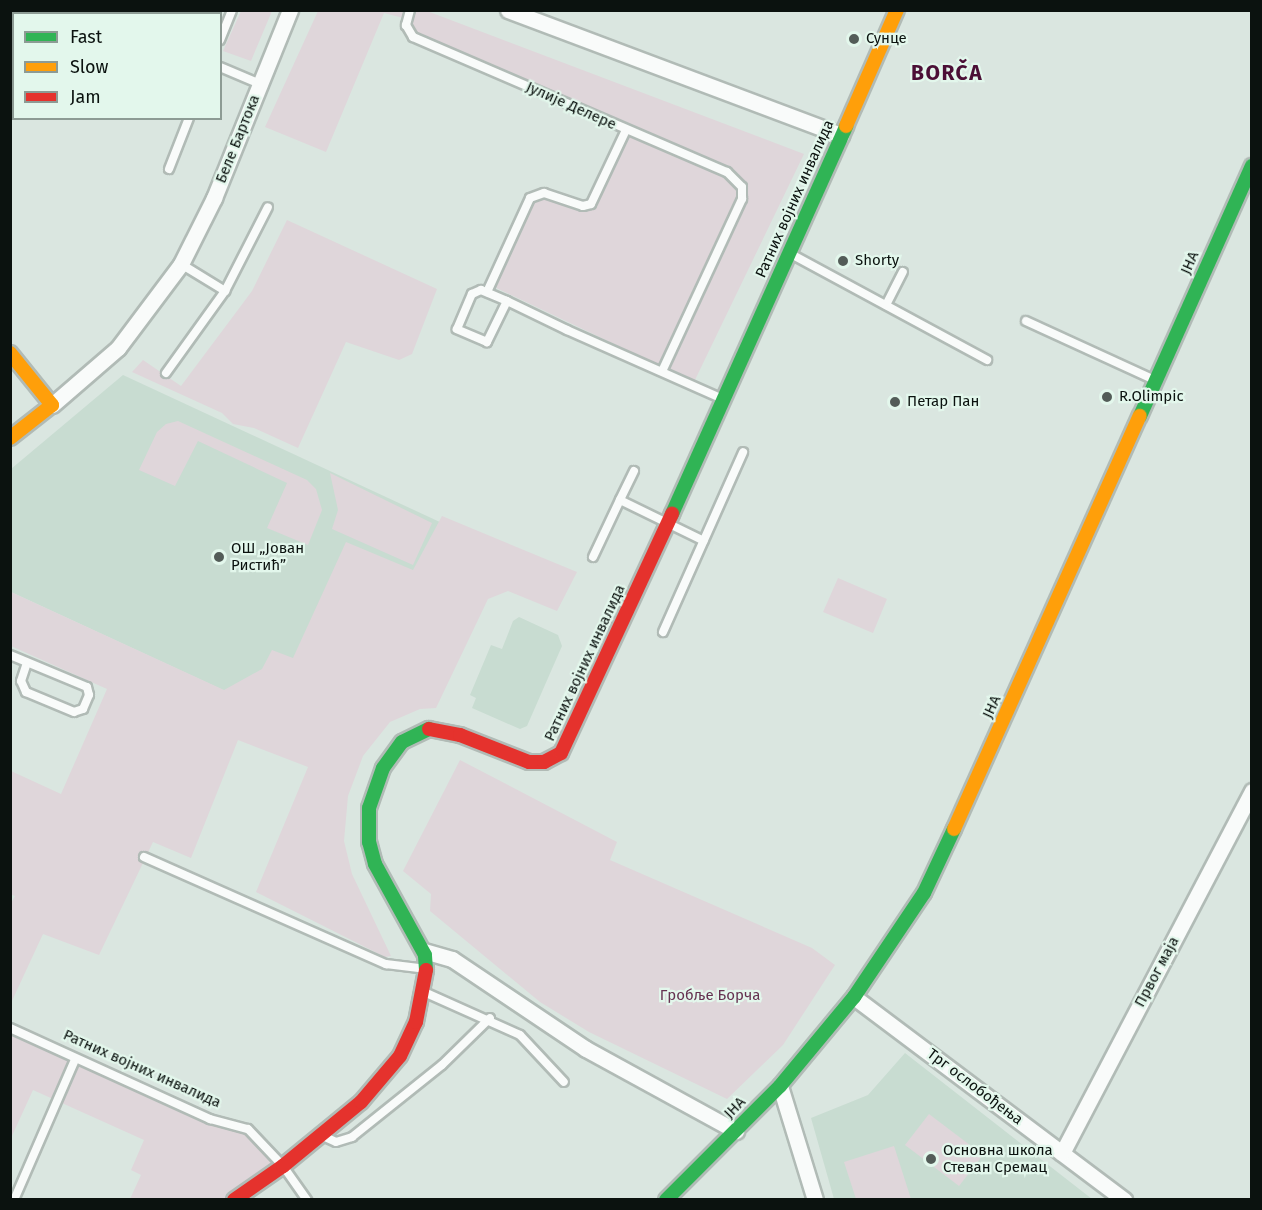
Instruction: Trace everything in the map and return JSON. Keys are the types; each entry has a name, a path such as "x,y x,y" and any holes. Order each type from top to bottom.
{"street":[{"name":"Беле Бартока","path":"10,438 118,348 181,264 214,198 290,10"},
{"path":"508,10 841,135"},
{"name":"Ратних војних инвалида","path":"234,1200 323,1136 362,1101 400,1056 416,1023 426,969 424,951 371,849 369,808 383,768 409,735 435,729 460,735 529,762 556,758 573,732 790,253 897,10"},
{"name":"ЈНА","path":"666,1200 780,1086 854,997 924,893 1040,642 1251,166"},
{"path":"10,353 52,405"},
{"name":"Првог маја","path":"1062,1153 1251,791"},
{"path":"424,951 452,959 572,1041 736,1131"},
{"name":"Трг ослобођења","path":"854,997 1124,1200"},
{"path":"780,1086 815,1200"}],"lane":[{"path":"222,35 232,10"},
{"name":"Јулије Делере","path":"410,10 406,25 413,37 727,172 742,187 742,199 662,371"},
{"path":"222,68 261,84"},
{"path":"169,169 188,120"},
{"path":"487,292 530,198 544,193 583,206 591,204 626,130"},
{"path":"166,373 225,291 268,207"},
{"path":"790,253 987,360"},
{"path":"181,264 225,291"},
{"path":"886,305 903,272"},
{"path":"507,302 489,340 480,342 456,327 477,290 487,292 724,400"},
{"path":"1026,321 1155,380"},
{"path":"663,632 743,452"},
{"path":"593,557 634,471"},
{"path":"620,500 704,541"},
{"path":"10,656 87,687 89,695 83,709 74,712 26,692 21,681 27,663"},
{"path":"144,857 386,964 426,969"},
{"path":"423,992 490,1018 520,1035 564,1082"},
{"path":"323,1136 336,1142 352,1137 442,1065 490,1018"},
{"name":"Ратних војних инвалида","path":"10,1028 75,1060 210,1119 248,1129 283,1166"},
{"path":"14,1200 75,1060"},
{"path":"283,1166 306,1199"}],"shaded area":[{"name":"ОШ „Јован Ристић”","path":"123,375 442,523 342,745 11,592 11,469"},
{"path":"519,617 558,635 562,646 527,726 520,729 472,708 476,698 470,695 491,645 502,649 513,621"},
{"name":"Основна школа Стеван Сремац","path":"905,1053 1092,1199 834,1199 811,1118 868,1095"}],"green space":[{"path":"241,11 272,11 251,61 223,51"},
{"path":"318,11 427,11 804,154 694,382 490,285 535,194 587,206 626,130 413,37 407,19 384,13 326,152 265,127"},
{"path":"287,220 437,289 412,354 399,360 346,342 298,448 254,428 233,424 222,413 132,372 143,360 181,386 252,291"},
{"path":"178,421 307,480 316,489 322,510 308,545 267,528 287,483 198,441 175,486 139,470 157,432 166,424"},
{"path":"330,473 432,523 413,565 332,529 338,510"},
{"path":"442,516 577,572 557,611 508,591 488,599 436,708 420,709 390,722 363,756 348,796 344,841 352,874 391,956 385,957 256,892 308,767 238,740 191,858 153,842 99,955 43,934 11,1003 10,905 15,896 10,894 11,771 61,794 107,689 11,646 11,592 224,690 262,669 272,650 293,658 346,542 413,570"},
{"path":"838,578 887,599 873,633 823,612"},
{"name":"Гробље Борча","path":"460,760 617,842 610,860 812,948 835,965 783,1045 727,1099 589,1032 540,1002 430,911 431,894 403,871"},
{"path":"11,1028 210,1119 248,1129 283,1166 234,1199 130,1199 141,1175 131,1170 144,1140 33,1090 11,1138"},
{"path":"929,1114 983,1155 959,1186 905,1145"},
{"path":"894,1146 911,1199 856,1199 844,1162"}],"traffic: fast":[{"path":"672,514 846,126"},
{"path":"1140,416 1252,166"},
{"path":"426,970 425,955 375,864 369,842 369,808 383,768 402,742 429,729"},
{"path":"666,1200 780,1086 854,997 924,893 954,829"}],"traffic: slow":[{"path":"846,126 897,10"},
{"path":"10,353 52,405 10,438"},
{"path":"954,829 1140,416"}],"traffic: jam":[{"path":"429,729 460,735 529,762 544,762 561,753 672,514"},
{"path":"234,1200 283,1166 361,1102 400,1056 416,1022 426,970"}],"place":[{"name":"Сунце","path":"854,39"},
{"name":"Shorty","path":"843,261"},
{"name":"R.Olimpic","path":"1107,397"},
{"name":"Петар Пан","path":"895,402"},
{"name":"ОШ „Јован Ристић”","path":"219,557"},
{"name":"Основна школа Стеван Сремац","path":"931,1159"}],"district":[{"name":"BORČA","path":"947,73"}]}
